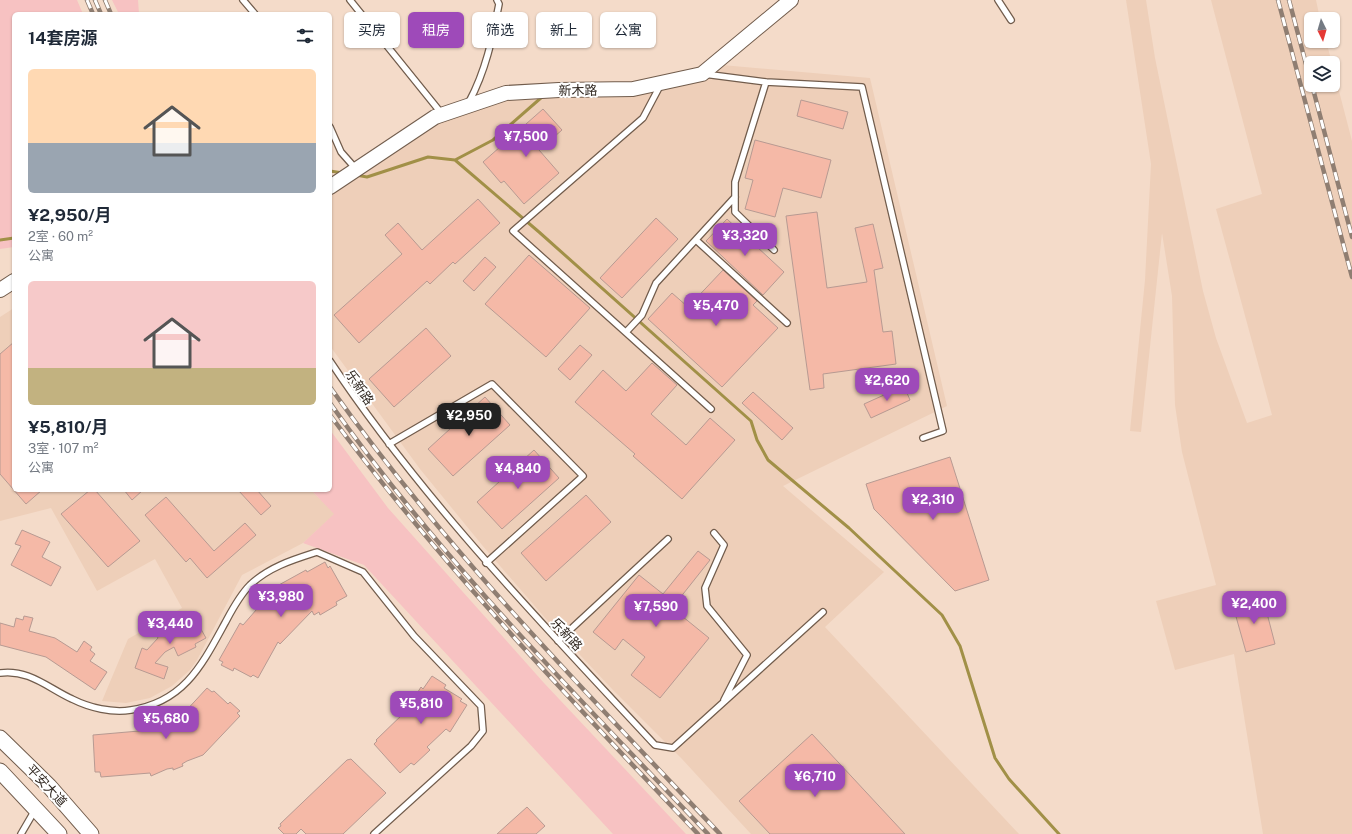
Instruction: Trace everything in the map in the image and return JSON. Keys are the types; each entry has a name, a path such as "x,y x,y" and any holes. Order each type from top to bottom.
{"main road":[{"name":"平安大道","path":"0,738 49,786 90,834"},
{"name":"平安大道","path":"0,771 59,834"}],"street":[{"name":"新木路","path":"332,185 357,170 435,117 506,93 559,90 633,89 702,74 792,0"},
{"path":"0,290 12,282"}],"lane":[{"path":"244,0 253,12"},
{"path":"350,0 442,115"},
{"path":"467,106 480,80 490,46 499,4 497,0"},
{"path":"998,0 1010,20"},
{"path":"702,74 766,82 862,87 943,431 923,438"},
{"path":"662,82 643,118 513,231 711,409"},
{"path":"766,82 735,182 735,212 774,250"},
{"path":"332,131 342,152 357,170"},
{"path":"626,332 642,315 656,284 735,197"},
{"path":"696,240 787,323"},
{"name":"乐新路","path":"332,365 366,415 486,563 654,745 673,748 822,612"},
{"path":"389,444 492,384 583,476 486,563"},
{"path":"714,532 724,545 705,588 707,606 747,655 722,704"},
{"path":"558,641 668,539"},
{"path":"0,673 12,672 32,676 73,700 107,710 131,710 155,704 177,692 203,664 234,605 249,586 269,570 281,564 317,552 363,572 414,636 481,706 483,731 471,746 374,834"},
{"path":"22,834 36,808"}],"shaded area":[{"path":"0,0 77,0 82,12 12,12 12,247 0,249"},
{"path":"112,0 138,0 139,12 118,12"},
{"path":"1126,0 1146,0 1155,58 1203,291 1216,338 1247,423 1272,415 1216,209 1262,194 1211,0 1316,0 1319,12 1304,12 1304,48 1328,48 1330,56 1304,56 1304,92 1339,92 1352,141 1352,834 1263,834 1234,654 1175,670 1156,601 1216,585 1182,452 1175,405 1172,296 1162,233 1141,432 1130,431 1145,280 1151,164"},
{"path":"722,65 870,78 947,406 783,486 884,572 825,627 1019,834 751,834 682,759 613,690 546,619 482,545 420,469 332,349 332,194 438,123 507,99 559,96"},
{"path":"12,309 12,492 313,492 335,514 303,543 242,575 197,660 190,670 172,686 150,698 126,703 102,701 128,639 182,608 155,559 97,591 51,508 0,521 0,317"},
{"path":"332,433 388,508 544,683 686,834 613,834 364,565 303,543 334,514 313,492 332,492"}],"building":[{"path":"801,100 848,112 843,129 797,116"},
{"path":"543,109 562,130 539,150 559,173 524,204 504,181 501,183 483,162"},
{"path":"755,140 831,160 821,198 783,188 775,217 745,209 753,180 745,178"},
{"path":"478,199 500,223 455,264 453,262 430,284 427,281 359,343 334,315 402,254 385,235 398,223 422,250"},
{"path":"817,212 827,288 867,282 855,228 873,224 883,268 874,270 883,332 892,331 896,364 823,374 824,388 810,390 786,216"},
{"path":"656,218 678,239 622,298 600,278"},
{"path":"727,219 784,272 763,295 706,241"},
{"path":"529,255 590,308 546,357 485,304"},
{"path":"485,257 496,267 474,291 463,281"},
{"path":"723,270 757,301 753,305 778,328 722,387 648,319 672,293 688,307"},
{"path":"426,328 451,356 394,407 369,379"},
{"path":"12,344 12,488 0,474 0,354"},
{"path":"580,345 592,355 570,380 558,369"},
{"path":"652,363 677,385 651,414 686,445 710,418 735,440 682,499 633,456 635,454 575,402 603,370 626,391"},
{"path":"904,386 910,400 871,418 864,404"},
{"path":"753,392 793,428 782,440 742,403"},
{"path":"485,397 510,425 453,476 428,449"},
{"path":"534,450 559,478 502,529 477,502"},
{"path":"950,457 989,580 955,591 874,509 866,484"},
{"path":"16,492 40,492 26,504"},
{"path":"88,492 97,492 140,541 108,567 61,514"},
{"path":"126,492 141,492 132,500"},
{"path":"240,492 259,492 271,506 261,515"},
{"path":"586,495 611,522 546,581 521,553"},
{"path":"166,497 214,551 245,523 256,535 207,578 190,558 186,562 145,515"},
{"path":"22,530 50,542 42,557 61,567 51,586 11,565 21,546 15,544"},
{"path":"698,551 710,560 672,608 709,638 660,698 631,675 645,657 623,639 615,650 593,632 639,575 663,594"},
{"path":"325,562 328,568 330,566 347,596 336,602 337,605 320,615 319,612 314,615 312,611 280,644 278,642 258,678 253,675 251,677 234,668 233,671 221,665 223,662 219,660 240,623 243,625 277,586 306,570 307,572"},
{"path":"1263,598 1275,644 1246,652 1233,606"},
{"path":"193,615 206,638 195,644 196,647 178,656 174,647 165,652 155,663 168,667 164,679 135,668 142,648 147,650 158,638 156,634"},
{"path":"24,616 33,618 29,631 55,638 77,652 84,641 92,647 90,650 95,654 90,661 107,672 95,690 46,657 0,645 0,623 14,627 16,618 23,620"},
{"path":"432,676 446,685 444,688 462,699 460,701 467,705 450,732 446,729 427,747 430,750 414,765 411,763 400,773 374,744 377,741 376,740 406,711 421,687 423,689"},
{"path":"207,688 212,692 214,691 228,704 230,702 240,711 237,713 240,716 203,755 187,761 182,764 183,766 173,770 173,768 167,769 151,776 150,773 101,777 100,772 95,772 93,735 139,731 183,714"},
{"path":"812,734 905,834 770,834 739,801"},
{"path":"351,759 386,793 343,834 306,834 301,829 296,834 284,834 278,828 281,826 280,824 347,760"},
{"path":"527,807 545,826 536,834 497,834"}],"waterway":[{"path":"455,160 493,140 542,97"},
{"path":"356,175 367,177 428,157 455,160 539,232 751,421 757,440 768,460 849,528 942,615 960,646 995,758 1009,779 1059,834"},
{"path":"332,171 343,173"},
{"path":"0,240 12,238"}],"railway":[{"path":"87,0 92,12"},
{"path":"95,0 100,12"},
{"path":"105,0 110,12"},
{"path":"1278,0 1352,277"},
{"path":"1289,0 1304,57"},
{"path":"1314,92 1352,237"},
{"path":"332,390 374,447 468,562 567,672 720,834"},
{"path":"332,406 372,461 463,572 560,678 708,834"},
{"path":"332,418 372,471 461,578 602,733 698,834"}]}
